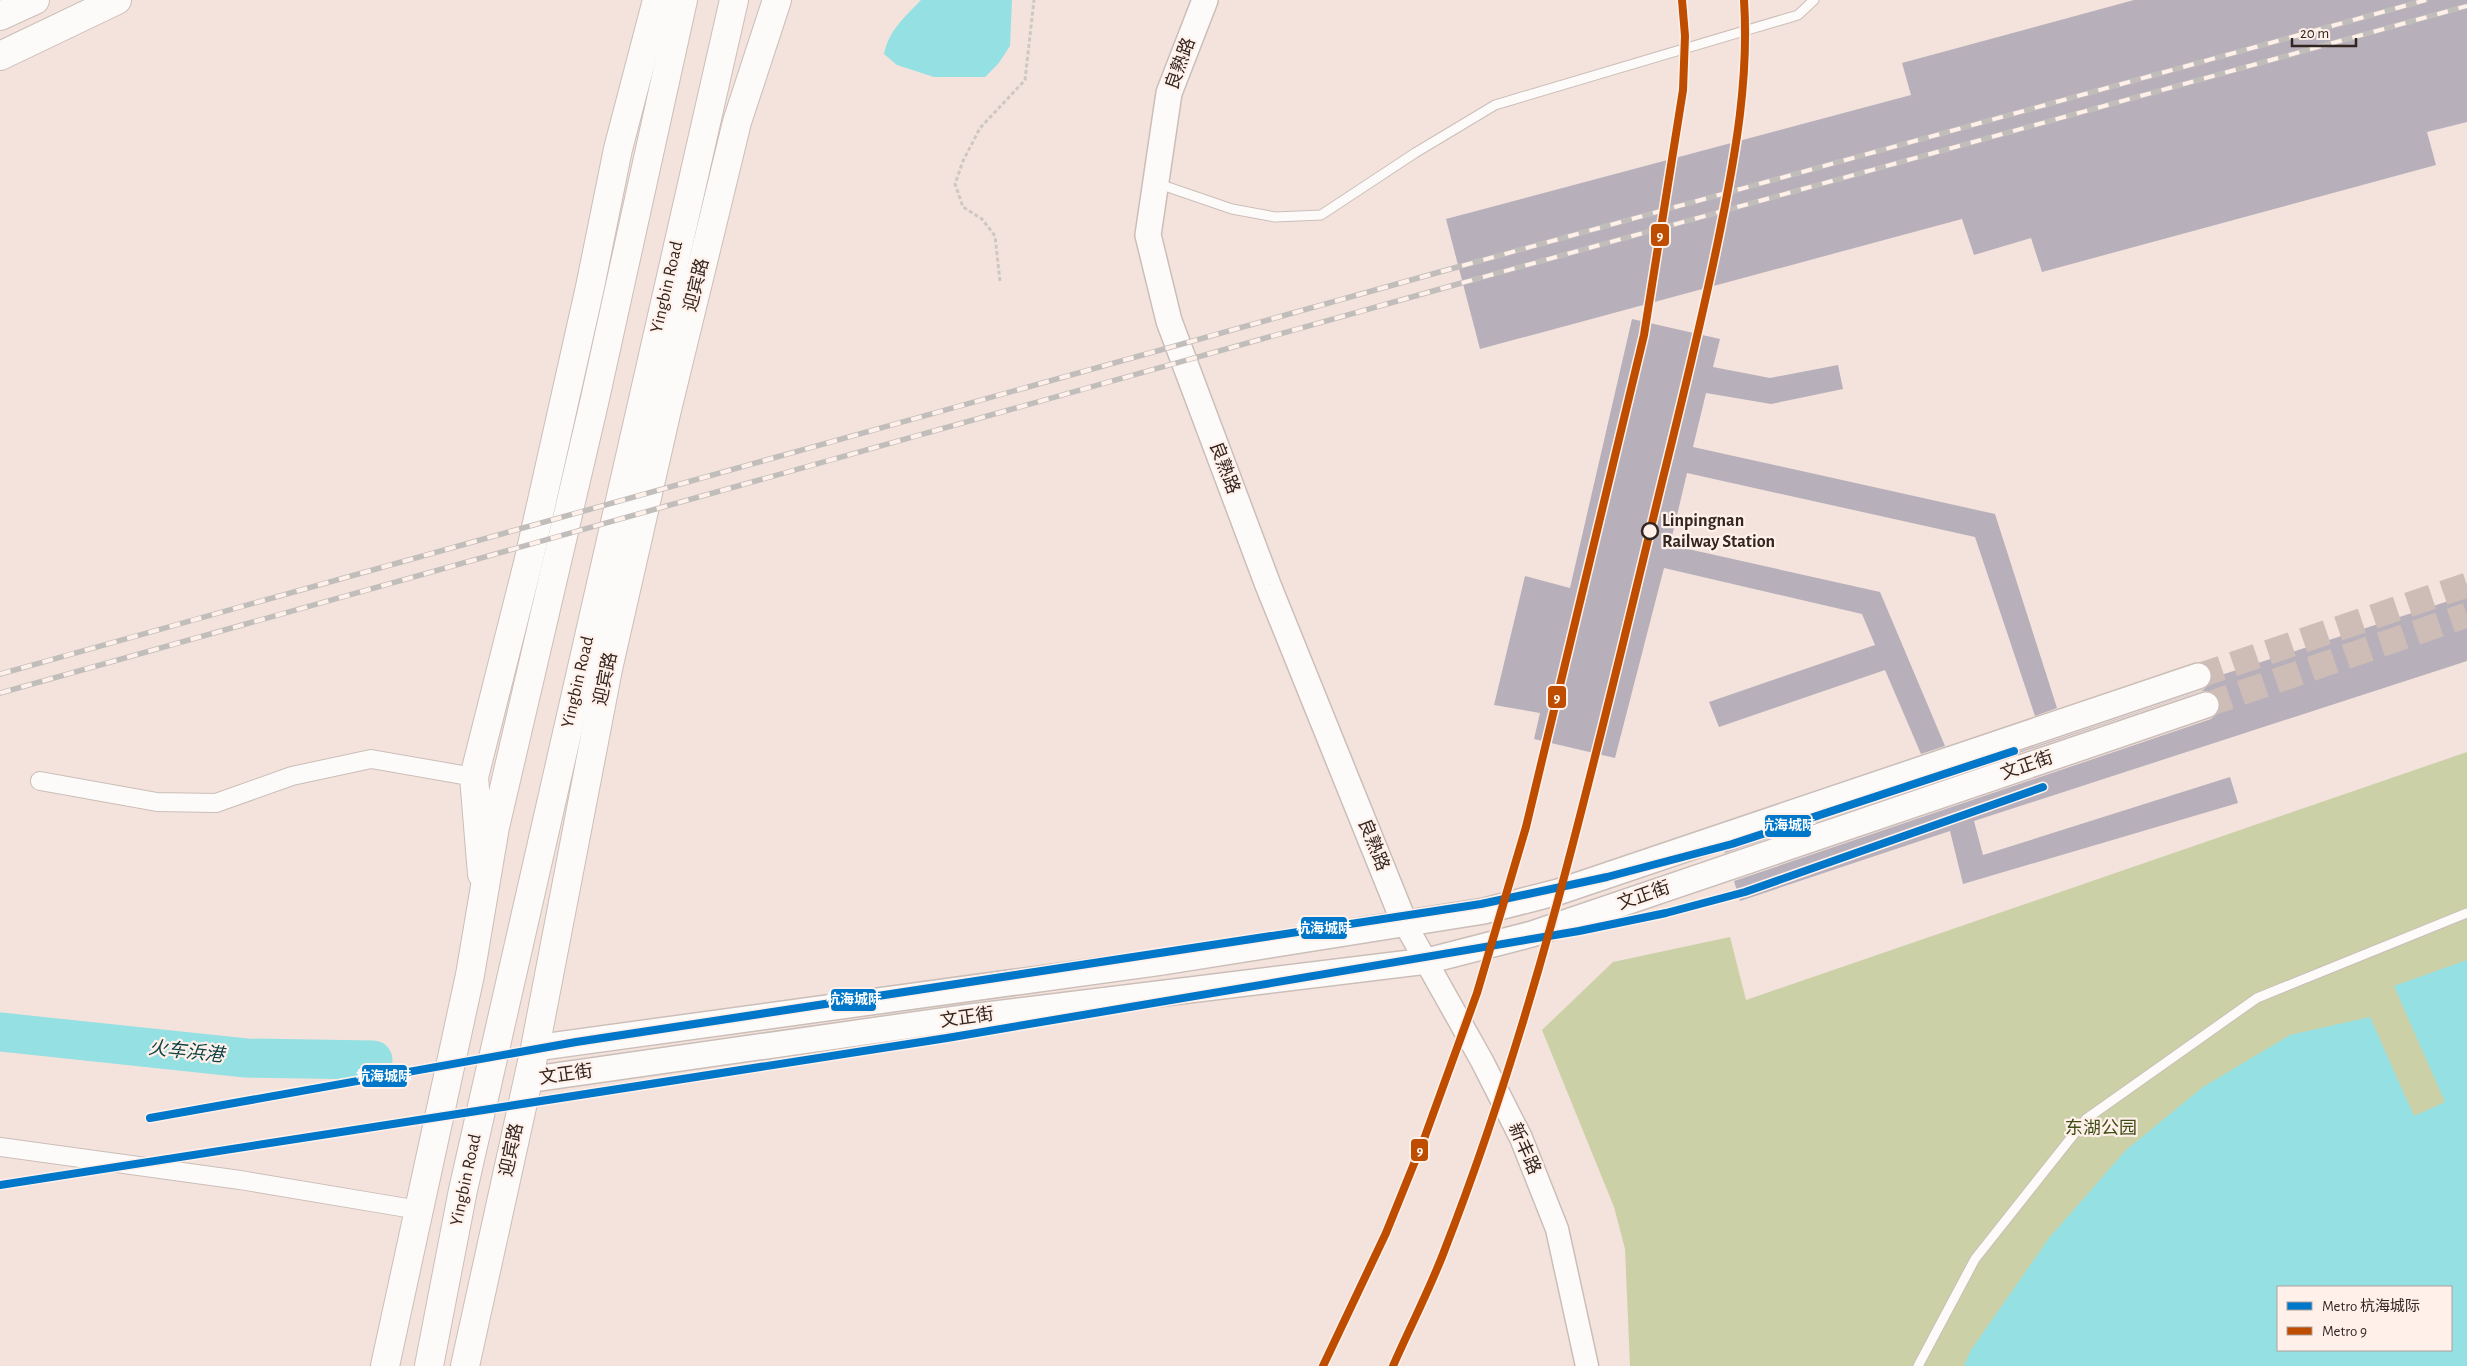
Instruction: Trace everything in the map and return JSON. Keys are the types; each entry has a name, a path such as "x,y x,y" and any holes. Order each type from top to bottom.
{"main road":[{"path":"0,16 35,0"},
{"path":"0,56 117,0"},
{"path":"484,891 474,777 528,563 590,287 618,149 657,0"},
{"path":"385,1366 470,975 495,826 591,412 683,0"},
{"name":"Yingbin Road","path":"429,1366 463,1190 734,0"},
{"name":"迎宾路","path":"466,1366 535,1048 608,669 666,414 737,122 777,0"},
{"name":"良熟路","path":"1205,0 1169,93 1148,235 1168,321 1268,585 1404,922"},
{"name":"文正街","path":"535,1048 1162,962 1404,922 1484,911 1558,892 2198,676"},
{"name":"文正街","path":"527,1080 969,1017 1427,961 1532,934 2206,704"}],"street":[{"path":"40,781 157,802 216,803 292,776 371,759 474,777"},
{"name":"新丰路","path":"1404,922 1427,961 1520,1138 1557,1228 1587,1366"},
{"path":"0,1147 240,1180 419,1210"}],"lane":[{"path":"1156,183 1232,209 1274,217 1321,215 1415,153 1496,105 1798,15 1814,0"},
{"path":"1918,1366 1974,1259 2086,1119 2257,998 2467,913"}],"path":[{"path":"1000,281 995,236 982,219 963,207 955,184 963,161 980,128 1025,80 1034,0"}],"green space":[{"name":"东湖公园","path":"2467,752 2467,1366 1630,1366 1625,1249 1614,1207 1542,1030 1613,962 1730,937 1746,1000"}],"water":[{"path":"921,0 1012,0 1010,46 998,64 985,77 934,77 897,65 884,54 886,45 898,24"},
{"path":"2467,960 2467,1366 1964,1366 1971,1350 2049,1238 2126,1150 2203,1087 2290,1035 2370,1017 2414,1116 2445,1102 2394,986"}],"building":[{"path":"2134,0 2467,0 2467,122 2427,132 2436,165 2042,272 2031,238 1974,255 1962,219 1480,349 1446,219 1911,95 1902,63"},
{"path":"1632,319 1720,339 1713,367 1770,378 1838,365 1843,389 1771,404 1706,393 1693,447 1995,514 2057,708 2035,716 1975,537 1687,473 1670,545 1880,592 1945,746 1921,754 1885,670 1719,727 1709,702 1875,645 1862,614 1664,568 1615,758 1534,739 1540,713 1494,705 1525,576 1570,588"},
{"path":"2467,595 2467,661 1974,821 1983,855 2230,777 2238,803 1963,884 1950,831 1740,901 1734,881 2211,719 2217,714 2220,701 2215,694 2201,691 1725,853 1724,851 2203,690 2209,685 2212,678"}],"waterway":[{"name":"火车浜港","path":"0,1032 246,1058 373,1060"}],"tunnel":[{"path":"2198,676 2467,585"},
{"path":"2206,705 2467,615"}],"railway":[{"path":"0,674 1454,268 2426,0"},
{"path":"0,693 1458,284 2467,6"}],"metro line":[{"name":"9","path":"1323,1366 1386,1233 1424,1139 1477,993 1526,827 1644,335 1683,90 1685,36 1682,0"},
{"name":"9","path":"1393,1366 1439,1264 1480,1155 1540,965 1591,773 1693,354 1721,226 1732,170 1743,86 1745,57 1744,0"},
{"name":"杭海城际","path":"150,1118 576,1042 1481,904 1607,877 1732,844 2014,751"},
{"name":"杭海城际","path":"0,1185 947,1038 1579,931 1666,913 1745,892 2043,787"}],"place":[{"name":"Linpingnan Railway Station","path":"1650,531"}]}
